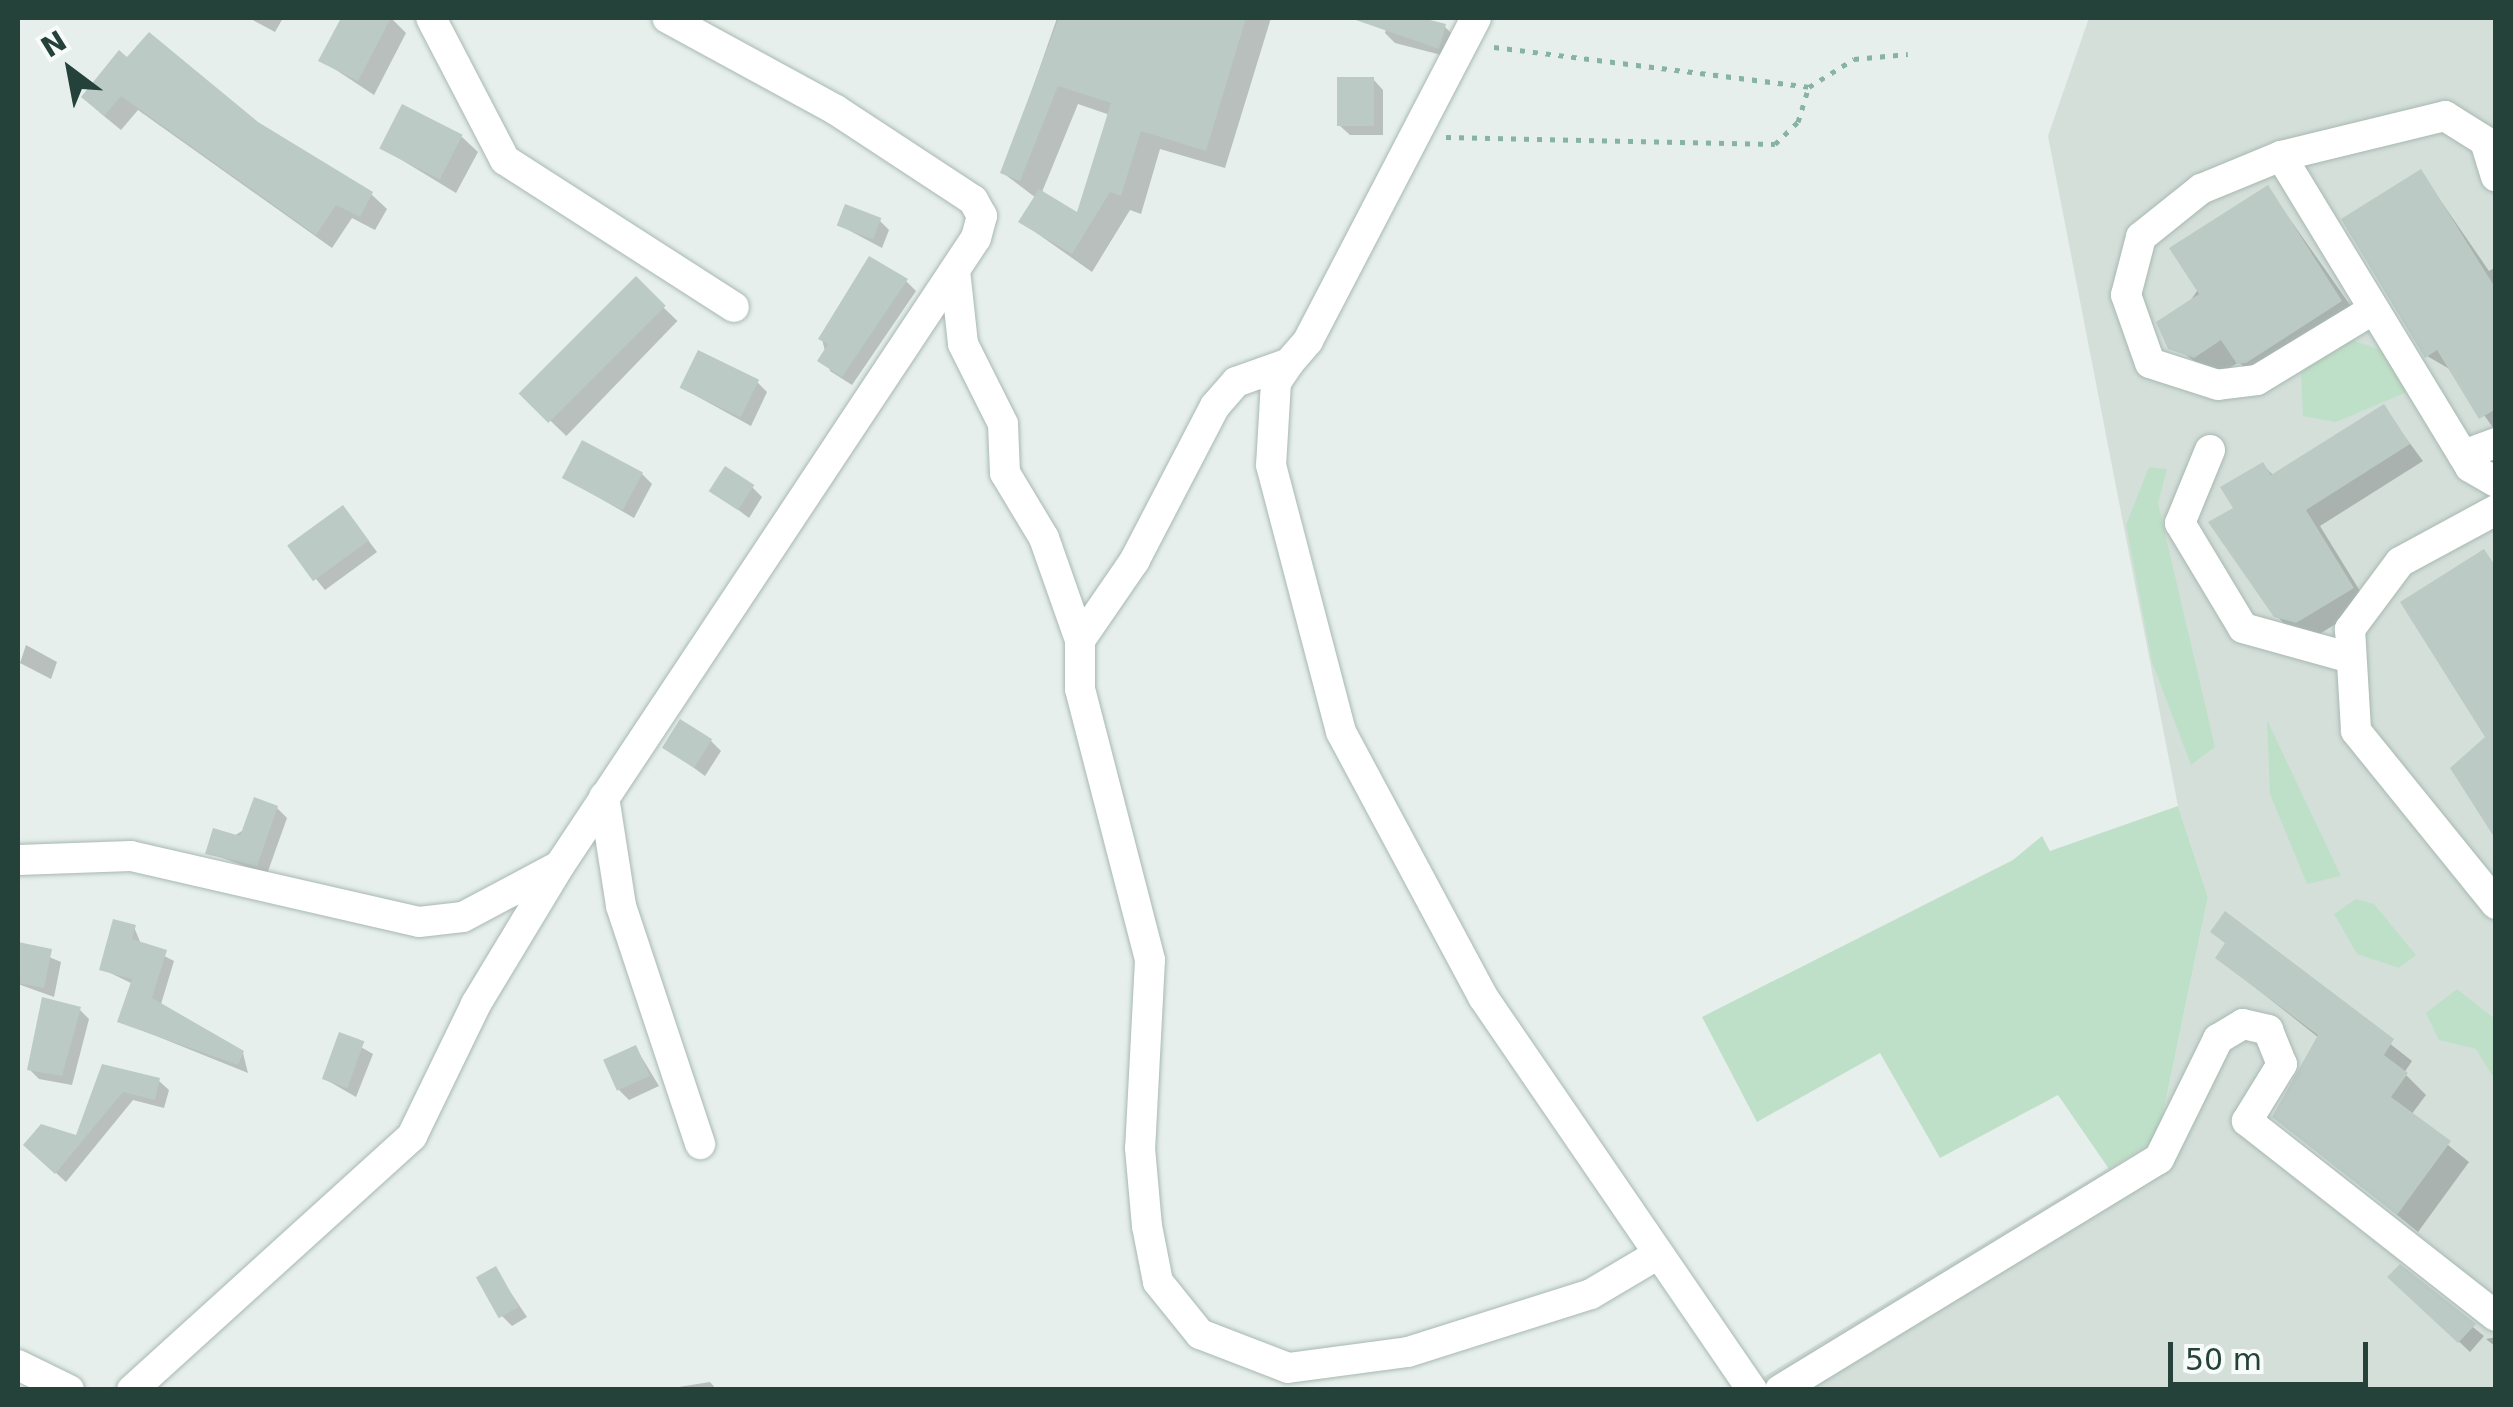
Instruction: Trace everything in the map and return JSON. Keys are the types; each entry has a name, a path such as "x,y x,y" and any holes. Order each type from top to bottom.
{"street":[{"path":"431,18 505,160 734,307"},
{"path":"132,1390 412,1136 476,1004 560,865 955,270 982,216 973,200 836,110 667,18"},
{"path":"1476,18 1276,382 1271,464 1341,732 1484,997 1656,1256 1750,1388"},
{"path":"2369,312 2257,380 2218,386 2150,363 2126,295 2141,238 2202,189 2281,156 2446,116 2486,141 2496,176"},
{"path":"2281,156 2369,312 2463,455 2496,482"},
{"path":"955,270 963,344 1003,424 1005,473 1044,538 1080,640 1080,688 1150,960 1140,1148 1158,1282 1200,1334 1288,1379 1408,1352 1591,1294 1656,1256"},
{"path":"1080,640 1135,560 1214,406 1236,382 1289,363"},
{"path":"2463,455 2496,444"},
{"path":"2210,450 2180,523 2243,628 2352,658"},
{"path":"2496,510 2400,562 2350,629 2356,731 2496,904"},
{"path":"604,797 621,906 700,1144"},
{"path":"18,860 131,856 419,922 463,917 560,865"},
{"path":"1780,1390 2159,1159 2218,1039 2243,1024 2268,1030 2282,1064 2247,1121 2496,1316"},
{"path":"18,1365 69,1390"}],"path":[{"path":"1458,50 1520,45 1608,66 1809,88 1854,59 1908,54"},
{"path":"1413,136 1774,144 1798,122 1809,88"},
{"path":"2172,1390 2274,1390"}],"shaded area":[{"path":"2089,18 2495,18 2495,1389 1742,1390 2158,1138 2208,897 2178,806 2048,136"}],"green space":[{"path":"2352,340 2406,359 2412,390 2336,422 2303,416 2301,373 2320,352"},
{"path":"2149,467 2167,469 2158,503 2215,747 2191,765 2152,662 2126,525"},
{"path":"2267,720 2341,876 2307,884 2270,794"},
{"path":"2178,806 2208,897 2158,1138 2109,1169 2058,1095 1940,1158 1880,1053 1757,1122 1702,1017 2013,860 2042,836 2050,851"},
{"path":"2356,899 2374,904 2416,955 2399,968 2357,954 2334,914"},
{"path":"2457,989 2495,1019 2495,1080 2476,1049 2439,1040 2426,1013"}],"building":[{"path":"341,18 391,18 358,81 318,61"},
{"path":"1059,18 1246,18 1206,151 1141,131 1121,196 1110,192 1072,254 1018,222 1039,189 1077,212 1111,103 1058,86 1020,181 1000,173"},
{"path":"1350,18 1422,18 1446,24 1439,49"},
{"path":"149,32 258,122 373,192 360,217 336,205 316,235 121,96 104,116 81,97 119,50 127,57"},
{"path":"1337,77 1374,77 1374,126 1337,126"},
{"path":"402,104 463,135 440,179 379,149"},
{"path":"2421,169 2496,289 2496,409 2479,419 2437,350 2425,358 2341,219"},
{"path":"2268,185 2342,301 2246,363 2237,364 2221,340 2194,358 2168,349 2156,322 2199,294 2169,248"},
{"path":"845,204 881,218 873,239 837,225"},
{"path":"869,256 908,279 842,377 817,361 828,344 818,339"},
{"path":"636,276 666,306 548,423 519,393"},
{"path":"698,350 759,380 741,418 680,388"},
{"path":"2384,404 2410,444 2306,510 2354,588 2296,623 2274,617 2208,522 2233,508 2220,487 2263,462 2271,475"},
{"path":"582,440 643,472 623,510 562,478"},
{"path":"725,466 754,485 738,510 709,491"},
{"path":"343,505 369,541 313,581 287,546"},
{"path":"2484,549 2496,567 2496,840 2450,768 2485,737 2400,602"},
{"path":"680,719 712,739 694,768 662,748"},
{"path":"254,797 278,806 257,866 205,854 213,828 240,836"},
{"path":"2225,911 2394,1039 2384,1055 2408,1073 2391,1097 2451,1141 2397,1215 2272,1117 2318,1035 2215,958 2225,943 2210,932"},
{"path":"113,919 136,925 132,939 167,950 152,998 244,1051 238,1065 117,1022 132,979 99,970"},
{"path":"18,942 52,949 44,988 18,983"},
{"path":"42,997 81,1007 62,1076 27,1070"},
{"path":"339,1032 364,1041 347,1088 322,1079"},
{"path":"636,1045 650,1076 617,1091 603,1060"},
{"path":"102,1064 160,1078 155,1100 123,1092 55,1174 23,1145 41,1124 76,1135"},
{"path":"2400,1264 2476,1324 2458,1343 2387,1277"},
{"path":"496,1266 519,1307 499,1318 476,1277"}]}
